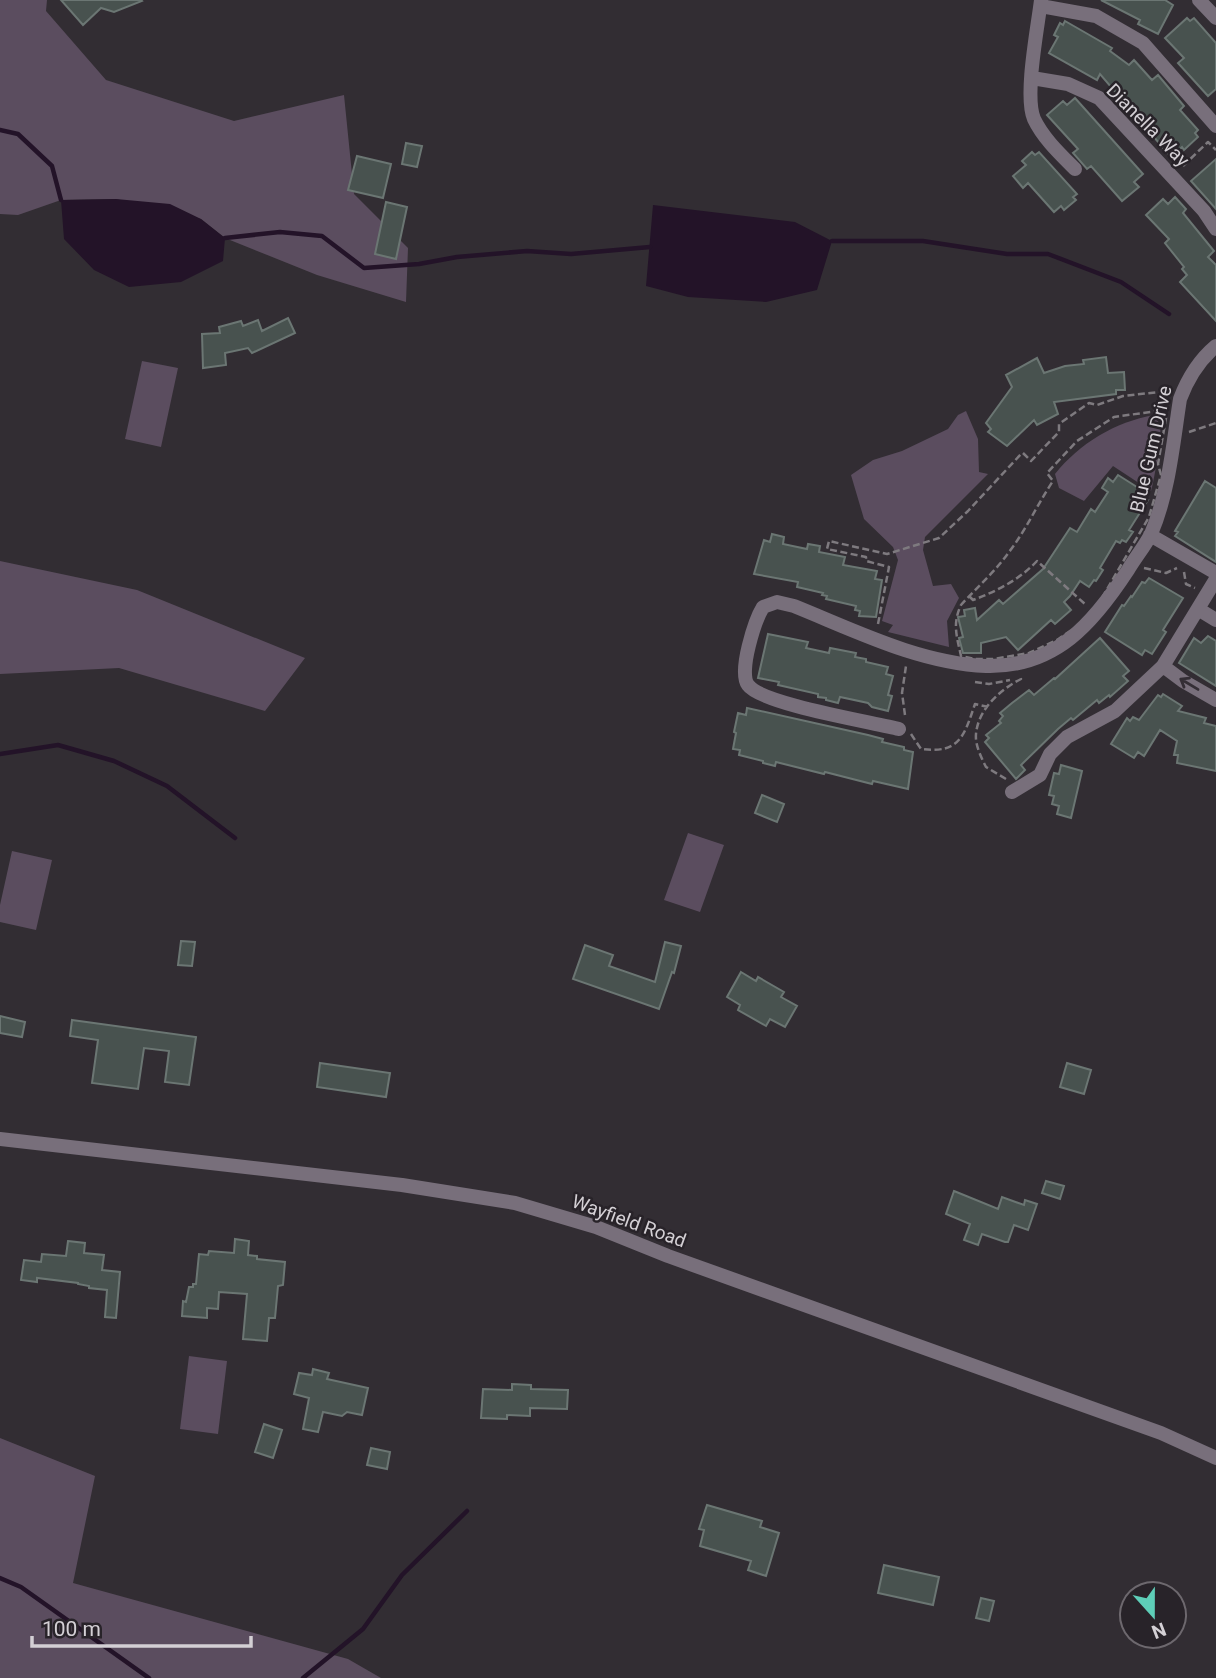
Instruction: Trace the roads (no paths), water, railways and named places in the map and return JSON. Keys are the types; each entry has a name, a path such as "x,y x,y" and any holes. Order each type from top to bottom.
{"street":[{"path":"1199,0 1216,18"},
{"path":"1075,169 1052,145 1033,117 1032,78 1041,3 1096,16 1143,43 1216,126"},
{"name":"Dianella Way","path":"1032,78 1068,84 1099,98 1204,211 1216,229"},
{"name":"Blue Gum Drive","path":"899,729 782,702 760,695 748,686 744,674 756,618 763,607 778,602 902,650 958,663 988,666 1020,662 1062,645 1084,628 1104,607 1150,535 1166,485 1184,387 1197,365 1216,346"},
{"path":"1150,535 1216,573"},
{"path":"1012,787 1040,775 1050,754 1067,737 1115,711 1163,666 1216,579"},
{"path":"1198,609 1216,620"},
{"path":"1163,666 1216,700"},
{"name":"Wayfield Road","path":"0,1139 402,1185 515,1203 596,1227 1161,1433 1216,1458"}],"waterway":[{"path":"0,130 18,134 52,166 61,200"},
{"path":"225,238 280,232 322,236 364,268 527,251 571,254 650,247"},
{"path":"832,241 923,241 1007,254 1048,254 1121,282 1169,314"},
{"path":"0,754 58,745 114,761 167,786 235,838"},
{"path":"303,1678 363,1629 402,1575 467,1511"},
{"path":"0,1578 21,1587 149,1678"}]}
